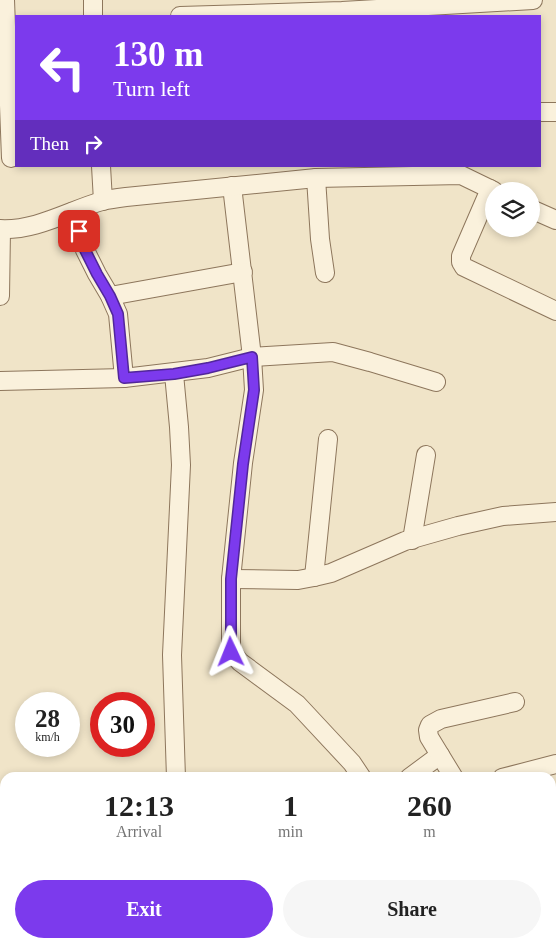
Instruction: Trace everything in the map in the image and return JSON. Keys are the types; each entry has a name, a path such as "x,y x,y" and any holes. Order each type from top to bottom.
{"street":[{"path":"5,0 9,158"},
{"path":"93,0 93,15"},
{"path":"203,15 428,3 533,0"},
{"path":"541,112 556,112"},
{"path":"101,167 103,201"},
{"path":"0,296 1,230 14,230 31,226 103,201 316,178 343,171 464,170 485,185"},
{"path":"316,178 320,239 325,272"},
{"path":"232,186 243,272 254,390 243,464 231,579 231,652 240,662 297,704 352,763 358,772"},
{"path":"485,205 461,256 461,262 464,266 556,311"},
{"path":"72,212 85,250 118,314 124,378"},
{"path":"540,213 556,220"},
{"path":"110,296 243,272"},
{"path":"0,381 124,378 174,374 252,357 333,352 436,382"},
{"path":"174,374 181,466 172,655 176,772"},
{"path":"314,577 328,439"},
{"path":"412,540 426,455"},
{"path":"231,579 298,580 314,577 331,573 412,540 458,526 503,516 556,512"},
{"path":"450,772 429,737 428,730 430,725 441,718 515,702"},
{"path":"417,772 440,755"},
{"path":"525,772 556,764"}],"route":[{"path":"79,231 85,250 118,314 124,378 174,374 252,357 254,390 243,464 231,579 231,652"}]}
